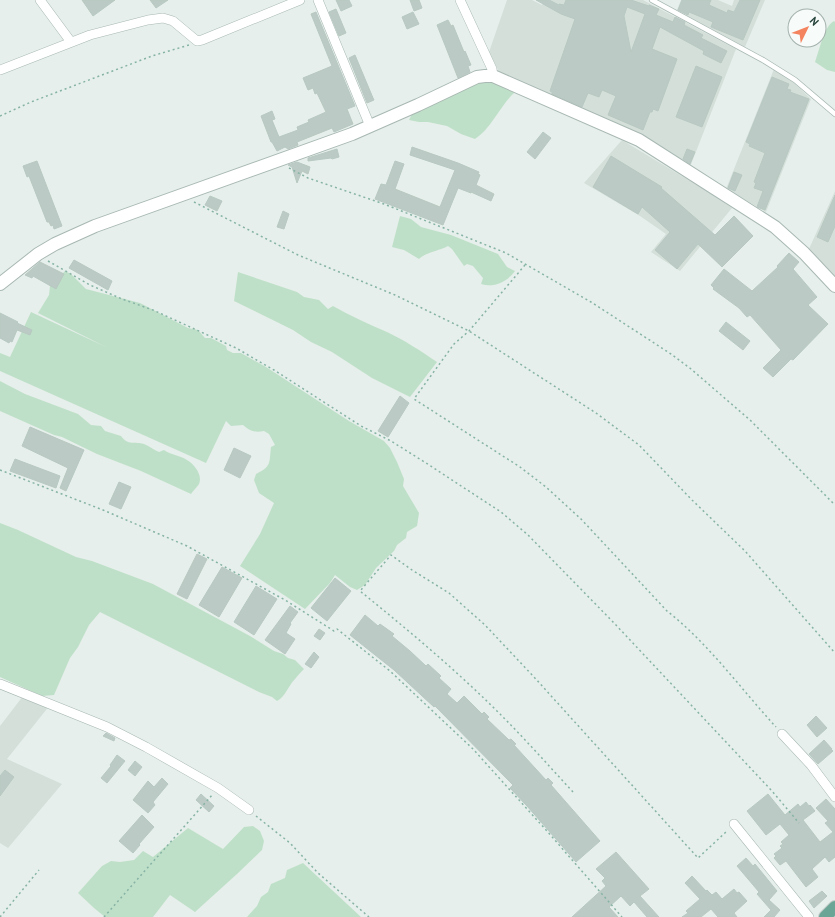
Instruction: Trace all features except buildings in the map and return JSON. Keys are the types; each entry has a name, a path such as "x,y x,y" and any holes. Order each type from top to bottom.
{"main road":[{"path":"825,917 835,907"}],"street":[{"path":"40,0 71,42"},
{"path":"0,70 71,42 118,27 164,18 173,21 197,41 300,0"},
{"path":"318,0 370,126"},
{"path":"460,0 492,69 493,76"},
{"path":"0,284 38,254 55,244 95,226 316,148 418,105 477,77 493,76 639,140 774,227 804,253 835,286"},
{"path":"0,684 107,727 146,747 218,788 249,810"},
{"path":"782,734 811,766 835,796"},
{"path":"734,824 809,917"}],"lane":[{"path":"652,0 763,60 795,80 835,114"}],"path":[{"path":"0,116 31,102 152,56 193,44 197,41"},
{"path":"277,161 308,178 384,204 506,253 525,266 596,306 660,346 691,369 750,420 835,504"},
{"path":"180,195 298,255 395,295 469,331 596,413 639,445 692,500 745,551 835,653"},
{"path":"58,266 90,285 122,299 153,310 236,348 274,370 361,426 391,441 501,512 528,536 615,624 799,823"},
{"path":"525,266 469,331 454,344 414,399 514,464 546,487 580,519 667,611 682,622 782,734"},
{"path":"0,470 103,510 187,546 285,600 334,631 337,629 390,671 473,749 622,917"},
{"path":"573,792 470,684 360,591 391,555 449,593 485,625 534,676 698,858 734,824"},
{"path":"104,917 218,788"},
{"path":"249,810 290,843 318,873 369,917"},
{"path":"0,917 39,870"}],"shaded area":[{"path":"507,0 532,0 542,5 544,0 643,0 736,49 690,167 610,120 545,95 499,72 489,52"},
{"path":"681,0 718,0 732,6 734,0 765,0 745,47 677,10"},
{"path":"774,69 793,82 811,99 766,212 726,189"},
{"path":"622,140 732,208 680,271 651,252 666,234 640,216 584,183"},
{"path":"835,191 835,277 809,249"},
{"path":"23,696 50,705 7,759 62,784 8,848 0,843 0,726"}],"green space":[{"path":"834,21 835,22 835,72 827,70 815,62 819,48 827,48 827,28"},
{"path":"480,79 503,84 514,93 481,135 475,139 461,134 447,126 409,120 412,114"},
{"path":"400,216 411,219 421,227 451,235 498,254 507,267 515,271 512,275 500,283 495,285 486,285 481,284 483,278 473,266 467,264 464,266 452,249 448,246 419,259 404,250 392,247"},
{"path":"65,271 71,274 86,289 140,303 188,328 198,330 205,338 211,338 226,346 227,350 233,353 241,353 266,367 349,421 384,441 390,448 397,462 404,479 403,486 419,513 417,526 407,532 406,538 397,545 394,551 376,568 365,585 357,590 350,587 335,575 330,583 305,609 240,566 260,534 274,503 259,493 254,480 256,474 265,469 269,464 271,447 275,445 269,434 264,431 253,431 243,425 231,426 226,421 206,463 0,371 0,353 10,357 31,312 106,347 38,313 49,295 50,286"},
{"path":"238,272 297,292 304,297 319,300 328,309 333,306 400,339 437,362 410,397 372,378 332,352 311,342 293,330 234,301"},
{"path":"0,381 25,394 78,414 91,425 101,426 105,431 121,436 126,441 141,443 159,452 164,450 184,458 197,470 200,477 199,484 191,494 0,411"},
{"path":"0,523 76,557 92,561 153,584 250,636 274,651 295,660 304,669 283,696 277,701 272,697 259,692 100,612 89,625 78,647 70,658 54,695 42,696 0,677"},
{"path":"253,826 260,831 264,841 262,850 195,912 170,895 153,917 105,917 78,893 102,866 111,861 120,862 134,860 143,851 153,857 188,828 223,849 244,827"},
{"path":"303,863 361,917 247,917 257,906 261,897 268,892 271,884 285,878 287,870"}]}
